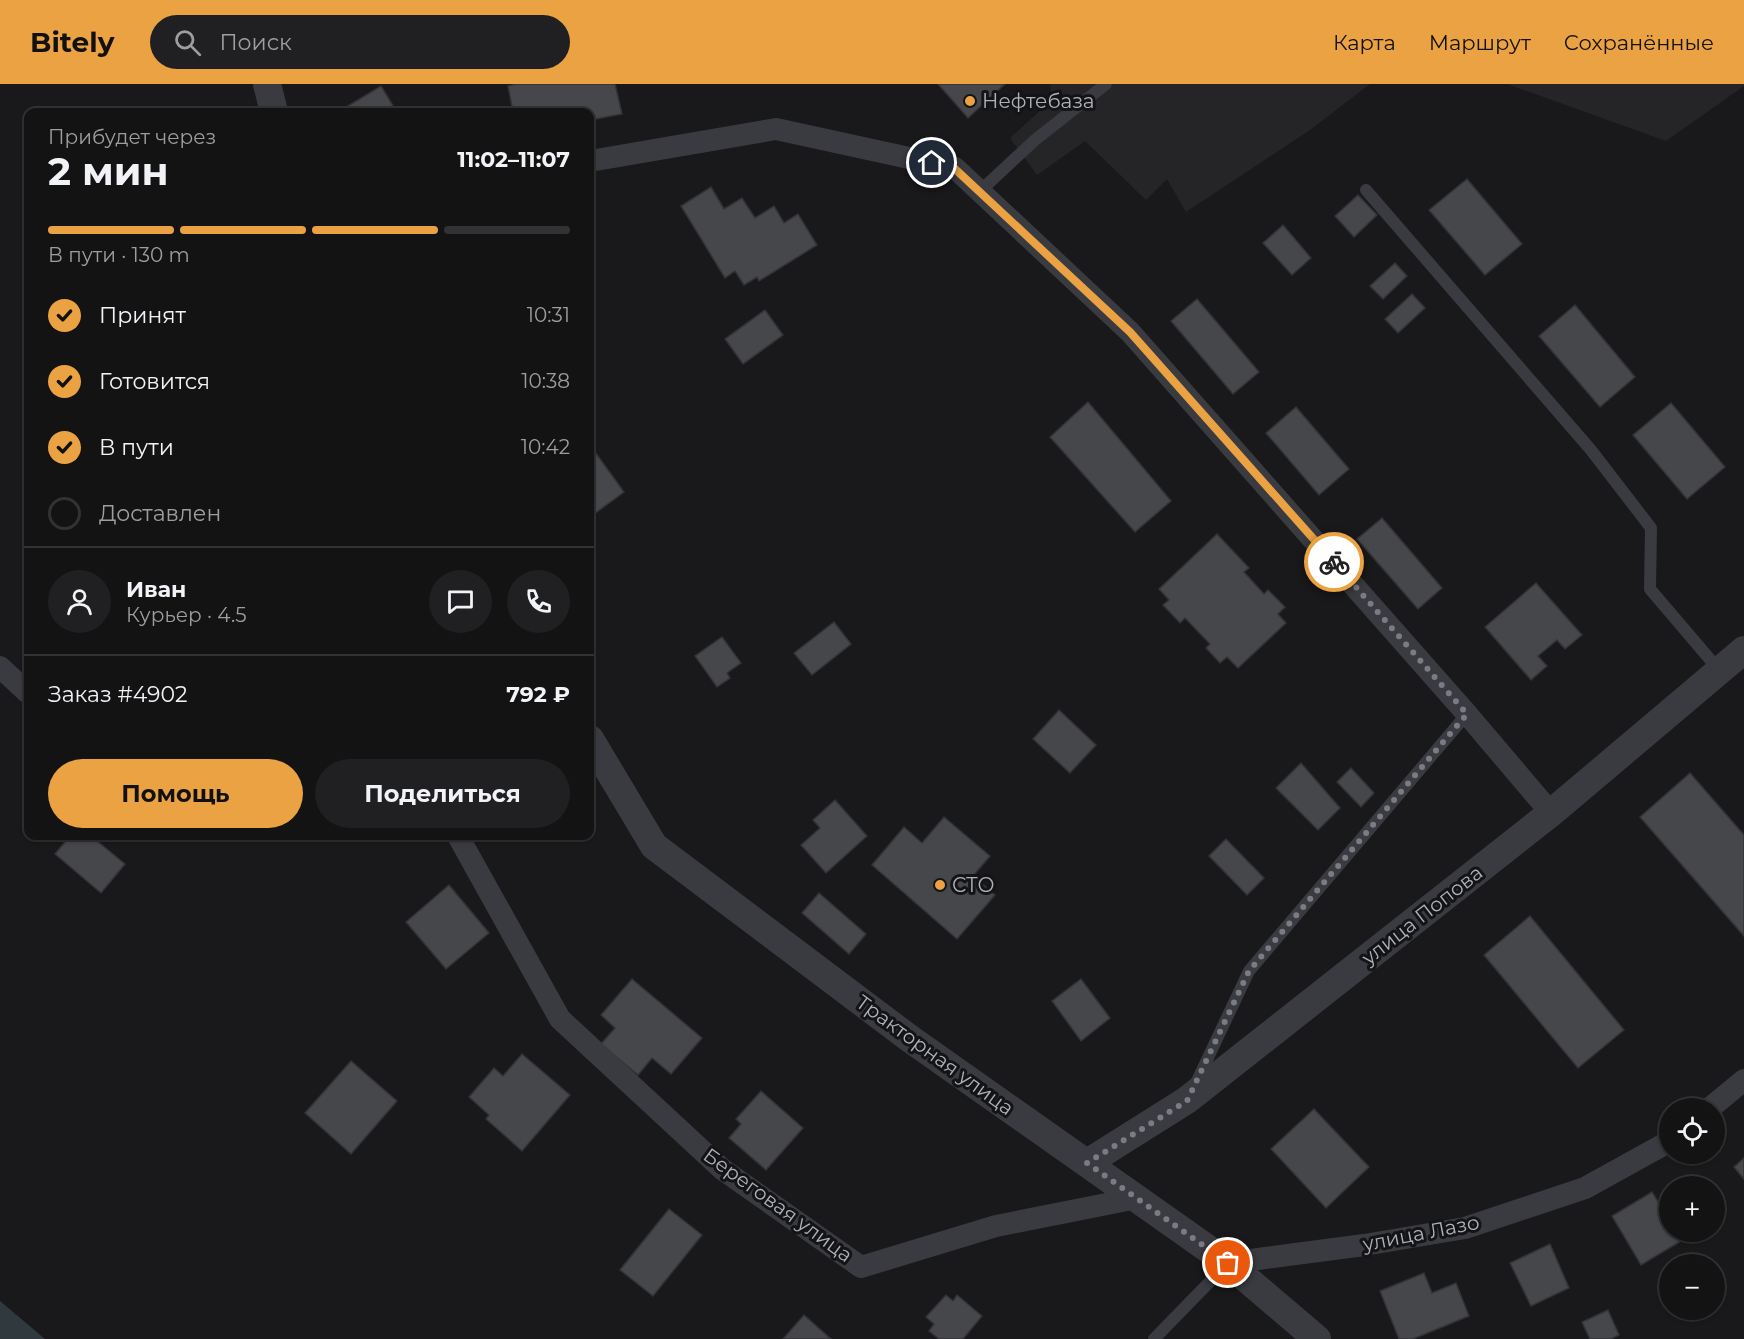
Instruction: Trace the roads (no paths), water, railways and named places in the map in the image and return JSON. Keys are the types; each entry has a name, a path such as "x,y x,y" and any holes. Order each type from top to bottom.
{"street":[{"path":"267,84 273,108"},
{"path":"594,160 776,129 954,168 1130,332 1467,714 1551,813"},
{"name":"улица Попова","path":"1087,1163 1187,1101 1551,813 1744,650"},
{"path":"0,667 24,689"},
{"name":"Тракторная улица","path":"594,746 654,846 909,1038 1228,1263 1317,1339"},
{"name":"Береговая улица","path":"460,840 560,1019 722,1169 861,1267 996,1226 1137,1198"},
{"path":"1722,1098 1744,1080"},
{"name":"улица Лазо","path":"1228,1263 1364,1245 1465,1228 1585,1188 1659,1147"}],"lane":[{"path":"979,192 1035,140 1104,84"},
{"path":"1366,190 1592,450 1651,528 1650,590 1719,670"},
{"path":"1187,1101 1249,971 1467,714"},
{"path":"1154,1339 1228,1263"}],"place":[{"name":"Нефтебаза","path":"970,101"},
{"name":"СТО","path":"940,885"}]}
